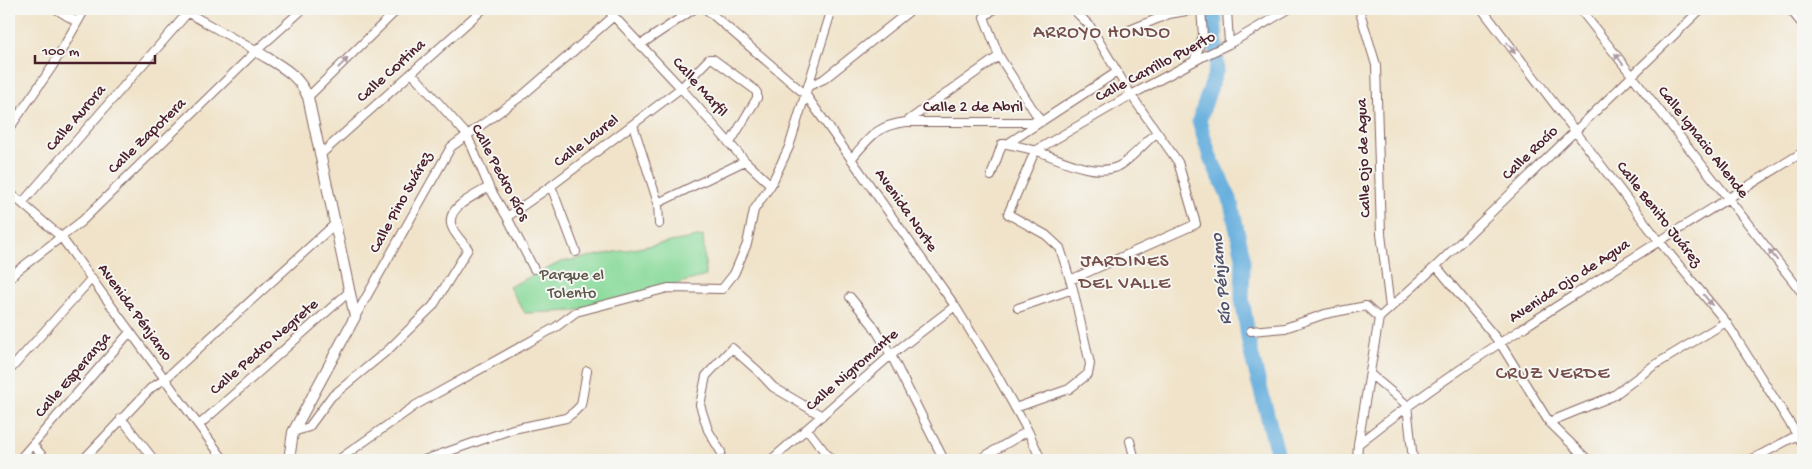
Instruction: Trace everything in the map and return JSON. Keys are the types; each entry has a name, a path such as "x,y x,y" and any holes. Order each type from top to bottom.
{"street":[{"path":"56,9 77,22"},
{"path":"9,129 52,67 85,9"},
{"name":"Calle Zapotera","path":"9,279 82,221 256,51 302,9"},
{"path":"308,97 398,9"},
{"name":"Calle Cortina","path":"320,155 483,9"},
{"name":"Calle Marfil","path":"606,9 682,88 745,160 771,185"},
{"path":"640,45 694,9"},
{"name":"Avenida Norte","path":"706,9 806,95 955,306 993,368 1028,431 1041,460"},
{"path":"338,460 416,405 556,327 576,312 668,288 722,289 734,274 748,244 754,210 771,185 789,147 832,9"},
{"path":"809,86 824,79 912,9"},
{"path":"994,9 984,17 999,56 1041,122"},
{"path":"1070,280 1196,224 1178,162 1116,72 1090,26 1073,9"},
{"path":"1124,32 1168,11 1200,9 1203,36 1194,61"},
{"path":"1226,9 1229,44"},
{"name":"Calle Carrillo Puerto","path":"1035,150 1289,9"},
{"name":"Calle Ojo de Agua","path":"1359,9 1376,65 1381,234 1390,308"},
{"name":"Calle Benito Juárez","path":"1482,9 1659,241 1726,322 1800,434 1803,444"},
{"name":"Calle Ignacio Allende","path":"1580,9 1803,294"},
{"name":"Calle Rocío","path":"1379,318 1436,266 1701,9"},
{"path":"1790,9 1803,25"},
{"path":"187,10 296,76 304,86 308,97 355,317"},
{"name":"Calle Aurora","path":"22,203 187,10"},
{"name":"Calle Pino Suárez","path":"287,458 293,432 355,317 451,147 524,95 614,16"},
{"path":"851,158 878,129 891,124 906,122 999,56"},
{"name":"Calle Laurel","path":"507,217 682,88 709,59 713,59 758,93 757,98 730,143"},
{"name":"Calle 2 de Abril","path":"1004,144 1041,122 1116,72"},
{"name":"Calle Pedro Ríos","path":"412,73 467,135 489,187 534,269"},
{"name":"Calle 2 de Abril","path":"906,122 1041,122"},
{"path":"633,125 658,203 659,224"},
{"path":"991,176 1004,144 1035,150 1070,164 1110,169 1121,166 1157,132"},
{"path":"1015,408 1069,389 1088,374 1090,364 1073,289 1060,248 1046,235 1008,214 1035,150"},
{"name":"Avenida Ojo de Agua","path":"1358,444 1407,405 1500,343 1803,152"},
{"path":"658,203 745,160"},
{"path":"551,186 576,252"},
{"path":"293,432 309,427 331,397 388,350 433,306 468,249 452,227 450,219 455,208 489,187"},
{"name":"Avenida Pénjamo","path":"9,192 61,237 224,460"},
{"path":"83,460 151,388 165,379 335,224"},
{"path":"1436,266 1500,343 1549,422 1588,460"},
{"path":"9,371 92,278"},
{"path":"1018,308 1073,289"},
{"name":"Calle Pedro Negrete","path":"198,425 349,292"},
{"path":"850,297 872,324 891,355 944,460"},
{"name":"Calle Nigromante","path":"772,460 891,355 955,306"},
{"path":"1251,332 1285,328 1325,314 1366,306 1379,318 1357,457 1351,458 1351,460"},
{"path":"1549,422 1613,396 1653,366 1726,322"},
{"name":"Calle Esperanza","path":"19,460 130,332"},
{"path":"721,452 708,430 700,405 706,376 732,348 773,387 822,416"},
{"path":"424,460 513,429 566,418 581,405 587,371"},
{"path":"1370,374 1407,405 1413,460"},
{"path":"122,418 154,460"},
{"path":"807,429 830,460"},
{"path":"978,460 1028,431"},
{"path":"1751,460 1763,458 1800,434"},
{"path":"1130,441 1135,460"},
{"path":"32,445 46,460"}],"green space":[{"name":"Parque el Tolento","path":"703,236 706,276 574,311 525,313 509,287 561,262"}],"waterway":[{"name":"Río Pénjamo","path":"1214,9 1217,68 1199,121 1210,157 1230,199 1243,257 1242,298 1250,349 1279,460"}],"district":[{"name":"ARROYO HONDO","path":"1102,33"},
{"name":"JARDINES DEL VALLE","path":"1125,273"},
{"name":"CRUZ VERDE","path":"1553,374"}]}
